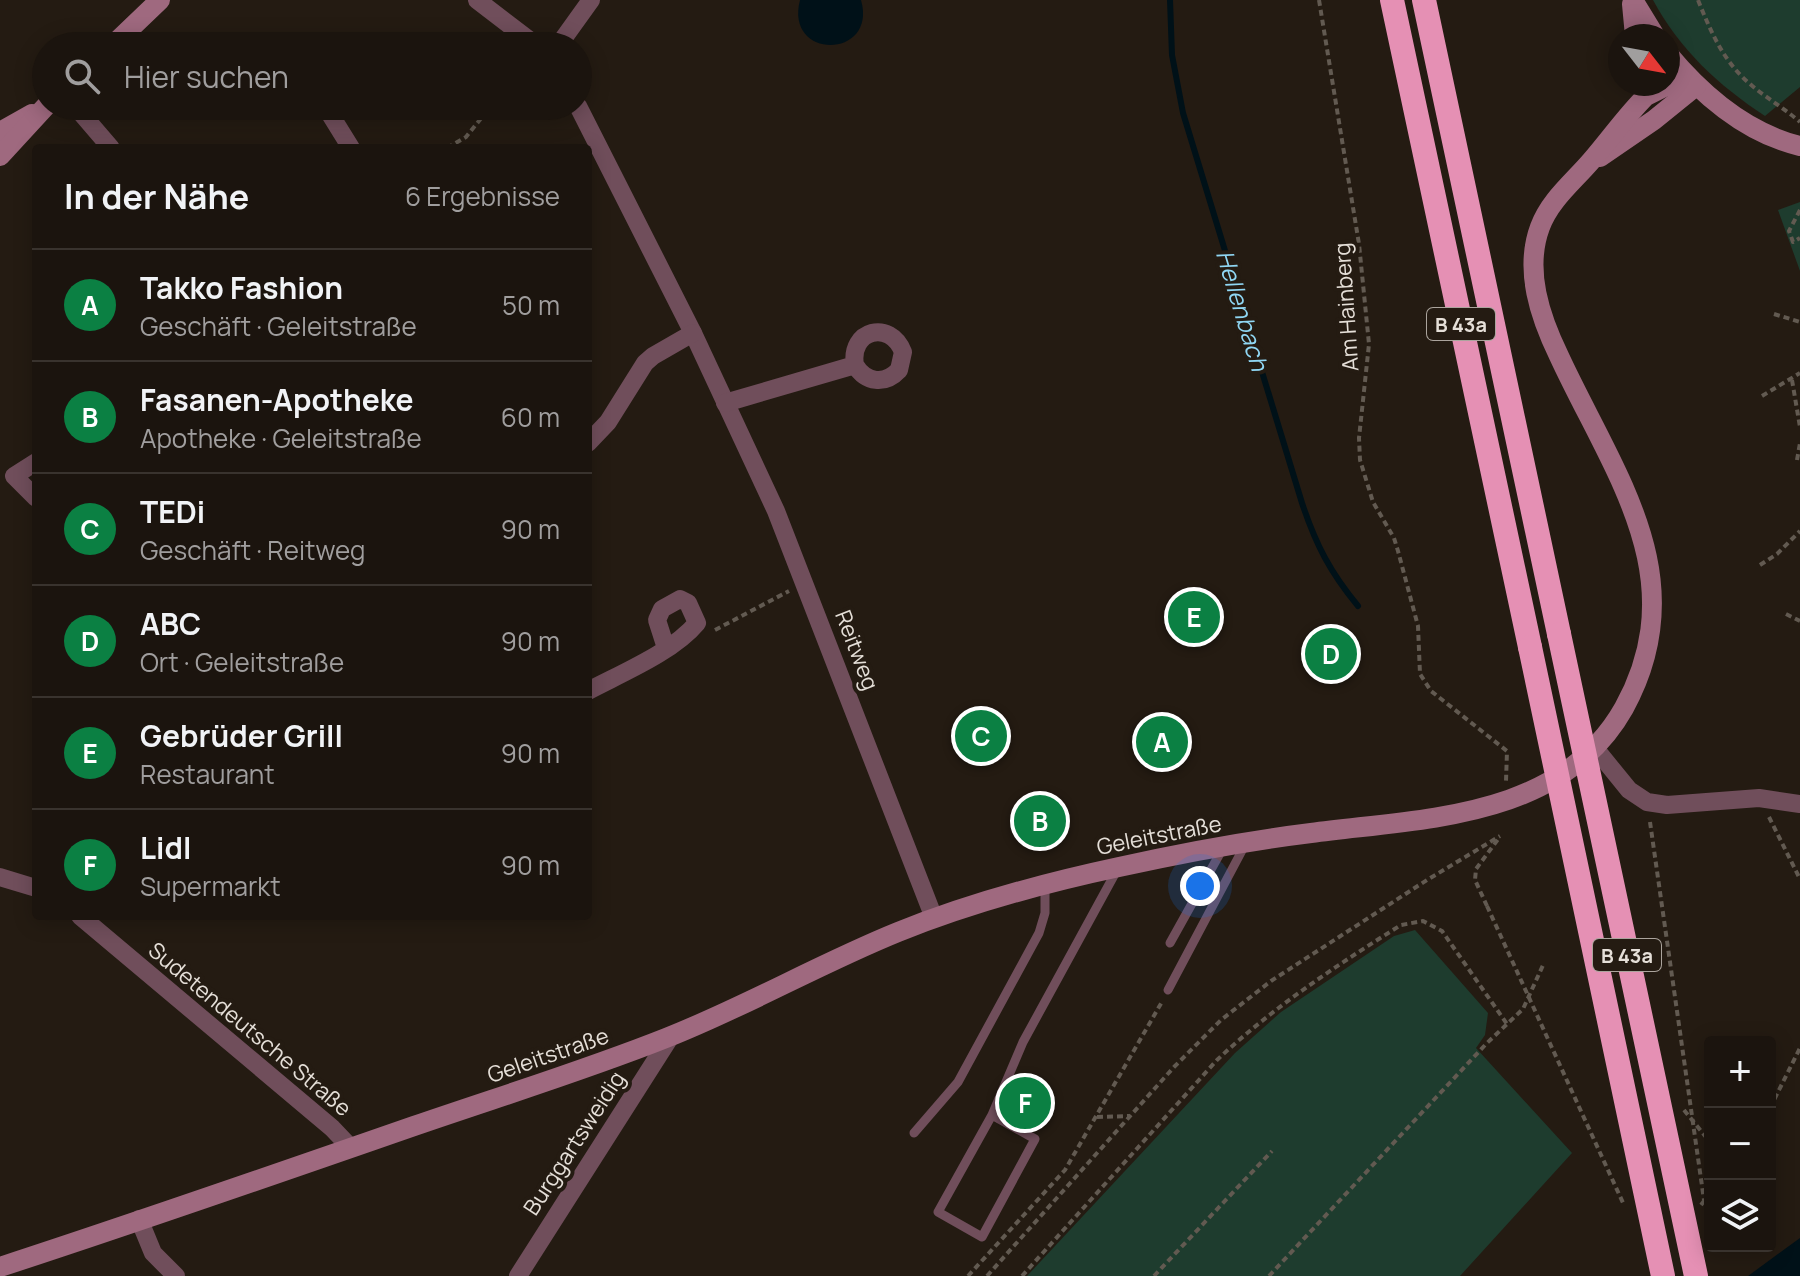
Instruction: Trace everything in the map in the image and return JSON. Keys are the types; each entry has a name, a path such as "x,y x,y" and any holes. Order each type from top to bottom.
{"highway":[{"name":"B 43a","path":"1392,0 1663,1276"},
{"name":"B 43a","path":"1424,0 1559,634 1589,752 1696,1276"}],"main road":[{"path":"127,32 160,0"},
{"path":"1633,0 1634,24"},
{"path":"1633,0 1648,24"},
{"path":"1680,68 1696,86 1747,124 1774,138 1800,146"},
{"name":"Geleitstraße","path":"0,1267 671,1036 849,953 996,896 1223,846 1448,815 1501,803 1554,780 1589,752 1624,707 1639,672 1650,632 1653,602 1649,559 1636,515 1577,396 1537,300 1534,253 1539,230 1549,209 1631,111 1656,89 1680,84 1696,86"},
{"name":"Geleitstraße","path":"1588,165 1641,130 1696,86"},
{"path":"1631,111 1634,96"},
{"path":"0,132 32,114"},
{"path":"0,156 33,120"}],"street":[{"path":"477,0 519,32"},
{"path":"568,32 591,0"},
{"path":"87,120 108,144"},
{"path":"334,120 349,144"},
{"name":"Reitweg","path":"585,120 693,333 776,511 934,918"},
{"path":"592,439 608,422 645,363 693,333"},
{"path":"725,403 855,365"},
{"path":"32,465 14,476 32,494"},
{"path":"592,689 686,637 697,623 688,603 680,599 662,609 657,620 666,648"},
{"path":"1589,752 1629,790 1647,802 1667,805 1759,798 1800,804"},
{"path":"0,877 32,887"},
{"name":"Sudetendeutsche Straße","path":"85,920 332,1128 351,1148"},
{"name":"Burggartsweidig","path":"518,1276 671,1036"},
{"path":"139,1219 153,1253 176,1276"}],"lane":[{"path":"1168,990 1246,843"},
{"path":"1170,943 1223,846"},
{"path":"992,1115 1035,1139 982,1237 938,1212 992,1115 1023,1042 1119,867"},
{"path":"914,1133 958,1082 1039,933 1045,913 1045,884"}],"path":[{"name":"Am Hainberg","path":"1319,0 1359,244 1369,344 1359,438 1360,460 1373,502 1394,538 1412,596 1418,626 1420,674 1431,691 1507,751 1508,771 1501,803"},
{"path":"1698,0 1716,44 1731,64 1751,85 1800,122"},
{"path":"454,144 466,137 480,120"},
{"path":"1800,210 1789,231 1793,242 1800,238"},
{"path":"1774,314 1800,322"},
{"path":"1762,396 1800,373"},
{"path":"1792,380 1800,427"},
{"path":"1797,460 1800,443"},
{"path":"1760,565 1777,554 1800,531"},
{"path":"686,637 711,632 805,583"},
{"path":"1786,614 1800,621"},
{"path":"1759,798 1800,879"},
{"path":"1650,822 1704,1205"},
{"path":"987,1276 1202,1037 1271,981 1500,836 1476,869 1475,880 1627,1211"},
{"path":"1022,1276 1217,1060 1281,1005 1401,925 1423,921 1442,931 1507,1024"},
{"path":"1269,1276 1529,1000 1544,963"},
{"path":"968,1276 1065,1170 1168,990"},
{"path":"1776,1096 1800,1048"},
{"path":"1678,1103 1704,1135"},
{"path":"1097,1117 1130,1116"},
{"path":"1154,1276 1272,1151"}],"green space":[{"path":"1653,0 1800,0 1800,87 1765,116 1732,92 1688,50 1680,41 1680,24 1667,24"},
{"path":"1800,202 1800,271 1778,210"},
{"path":"1415,930 1488,1013 1485,1035 1476,1048 1572,1153 1460,1276 1027,1276 1235,1053 1281,1012 1394,936"}],"shaded area":[{"path":"800,0 861,0 863,19 856,33 845,42 831,45 817,42 805,34 799,20"},
{"path":"1800,1238 1800,1276 1748,1276"}],"waterway":[{"name":"Hellenbach","path":"1170,0 1172,55 1183,113 1302,503 1325,558 1358,606"}],"place":[{"name":"Gebrüder Grill","path":"1194,617"},
{"name":"ABC","path":"1331,654"},
{"name":"TEDi","path":"981,736"},
{"name":"Takko Fashion","path":"1162,742"},
{"name":"Fasanen-Apotheke","path":"1040,821"},
{"name":"Lidl","path":"1025,1103"}]}
